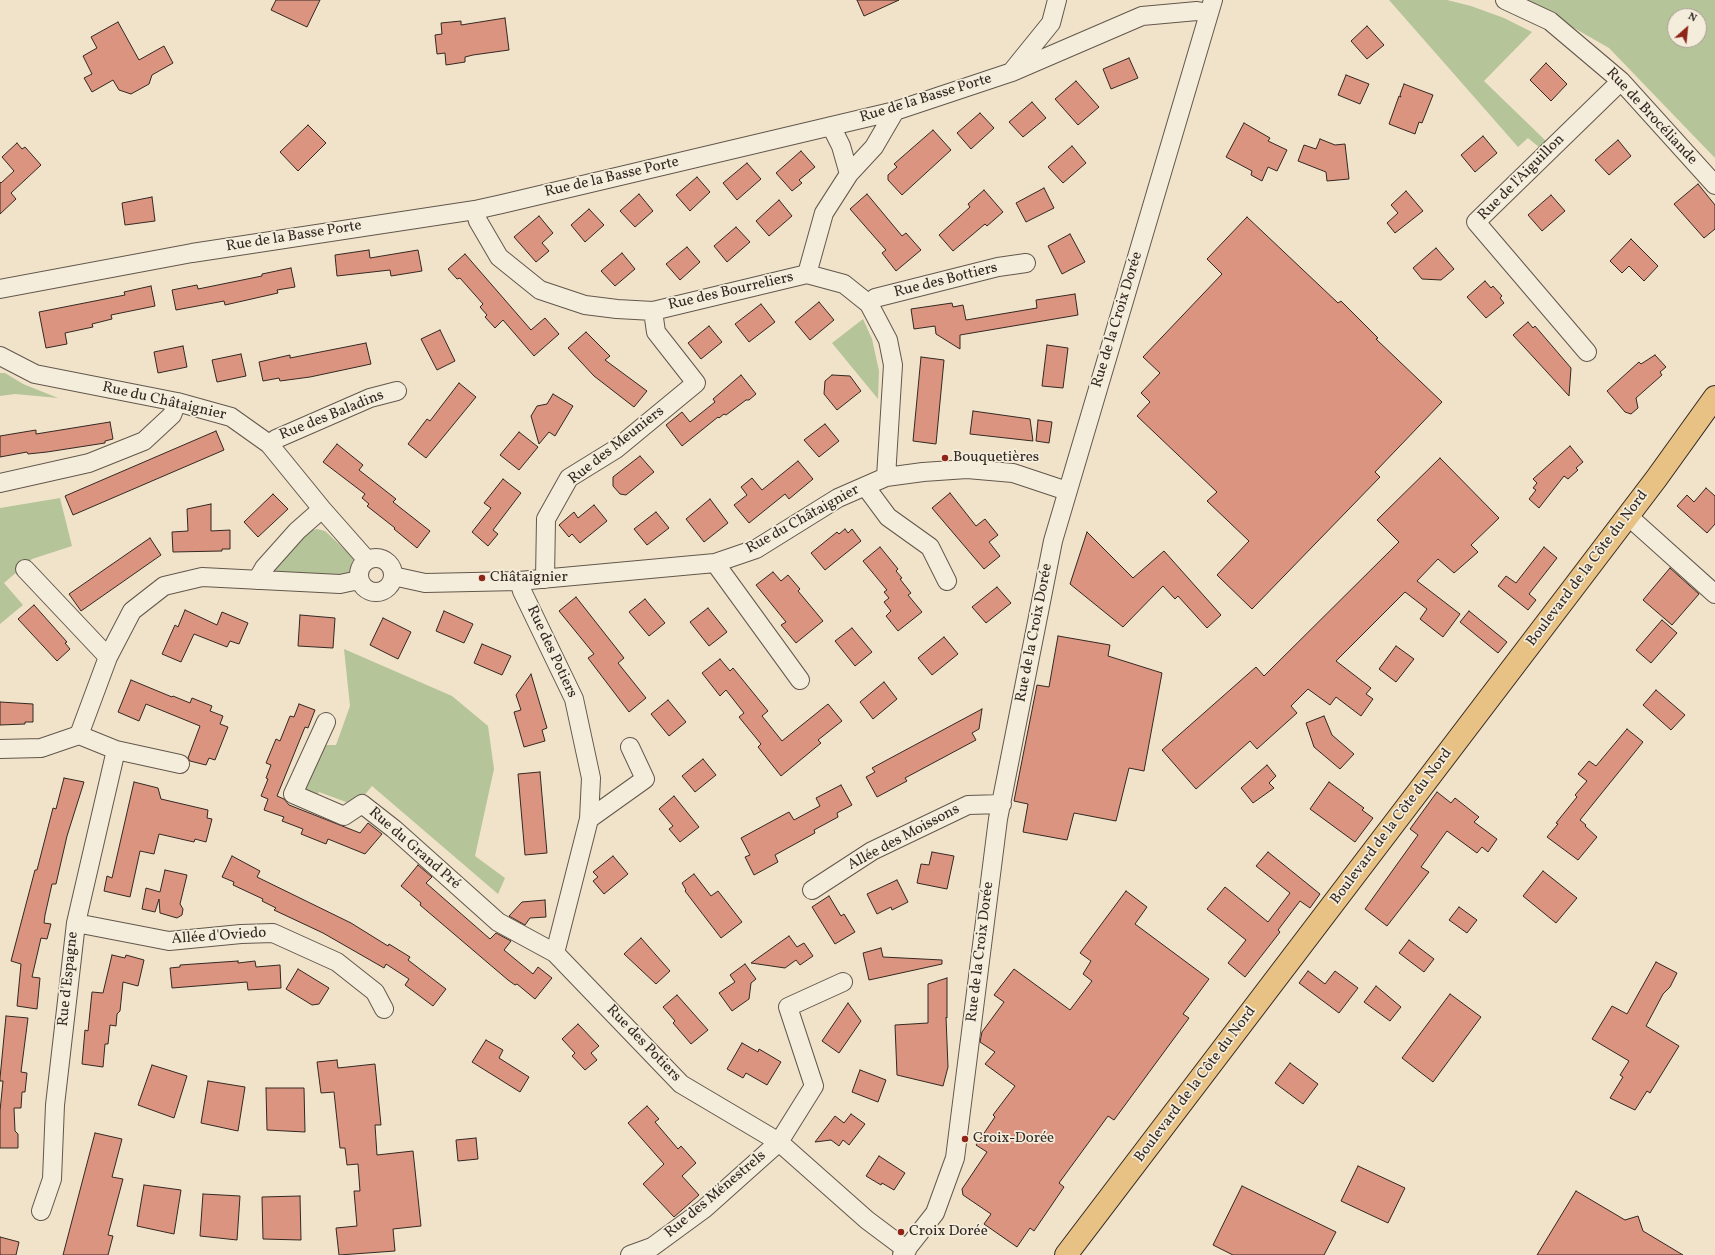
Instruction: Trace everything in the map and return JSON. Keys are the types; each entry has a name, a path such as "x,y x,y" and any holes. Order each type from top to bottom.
{"main road":[{"name":"Boulevard de la Côte du Nord","path":"1070,1251 1628,516 1715,397"}],"street":[{"path":"1012,72 1051,23 1057,0"},
{"name":"Rue de Brocéliande","path":"1505,0 1550,21 1620,81 1715,185"},
{"name":"Rue de la Basse Porte","path":"0,289 192,253 475,210 895,111 1012,72 1142,16 1197,11 1210,7"},
{"name":"Rue de la Croix Dorée","path":"905,1252 935,1213 955,1158 998,819 1051,549 1066,491 1210,7"},
{"name":"Rue de l'Aiguillon","path":"1588,352 1476,222 1620,81"},
{"name":"Rue des Bourreliers","path":"475,210 478,221 499,257 540,290 585,305 653,311 807,274 824,213 849,174 874,147 895,111"},
{"path":"831,126 841,146 849,174"},
{"name":"Rue des Bottiers","path":"869,304 875,298 998,267 1026,263"},
{"path":"807,274 844,284 869,304 888,340 893,365 886,477"},
{"name":"Rue des Meuniers","path":"545,579 546,519 569,478 616,449 696,383 656,332 653,311"},
{"name":"Rue du Châtaignier","path":"0,356 35,374 177,402 231,417 269,444 322,509 367,560"},
{"name":"Rue des Baladins","path":"269,444 276,439 370,398 397,391"},
{"path":"0,483 89,463 144,441 172,414 177,402"},
{"name":"Rue du Châtaignier","path":"393,576 425,583 519,581 715,563 756,550 838,498 865,486 886,477 923,472 967,469 1013,473 1066,491"},
{"path":"865,486 888,517 930,547 947,581"},
{"path":"257,580 264,568 297,530 322,509"},
{"path":"1628,516 1715,594"},
{"path":"374,558 382,559 388,563 392,569 393,576 389,587 378,593 366,590 359,580 359,569 367,560 374,558"},
{"path":"715,563 800,680"},
{"path":"25,569 108,657"},
{"path":"79,735 108,657 132,611 164,586 202,577 340,584 359,580"},
{"name":"Rue des Potiers","path":"519,581 574,699 591,778 589,819 555,953 681,1084 779,1142 905,1252"},
{"name":"Rue du Grand Pré","path":"326,722 293,794 344,816 362,804 394,829 498,922 555,953"},
{"path":"0,749 41,748 79,735 116,750 180,764"},
{"path":"589,819 645,779 630,747"},
{"name":"Rue d'Espagne","path":"41,1211 52,1179 55,1105 76,922 116,750"},
{"name":"Allée des Moissons","path":"812,890 872,851 968,805 1002,804"},
{"name":"Allée d'Oviedo","path":"76,922 169,941 241,934 273,933 337,962 376,992 384,1010"},
{"name":"Rue des Ménestrels","path":"630,1255 652,1247 704,1209 779,1142 814,1086 788,1007 843,982"}],"green space":[{"path":"1389,0 1447,0 1471,6 1504,18 1532,32 1484,81 1547,142 1540,148 1528,138 1518,147"},
{"path":"1525,0 1715,0 1715,158 1609,48"},
{"path":"863,319 872,339 879,371 878,399 832,343"},
{"path":"0,373 5,373 23,384 58,398 15,394 0,396"},
{"path":"60,498 72,546 32,559 4,583 23,605 0,624 0,508"},
{"path":"317,529 325,531 352,556 356,565 351,574 344,576 273,572 272,562 280,563 293,549 292,543 306,532"},
{"path":"344,649 452,696 488,726 494,769 475,856 505,878 498,894 372,786 357,804 354,805 319,792 316,797 308,793 304,787 320,750 326,745 336,745 350,706"}],"building":[{"path":"276,0 320,0 307,27 271,10"},
{"path":"857,0 899,0 864,16"},
{"path":"505,18 509,50 473,55 465,57 465,62 446,65 445,53 437,54 435,35 442,34 441,23 461,21 461,25"},
{"path":"118,22 139,60 164,46 173,63 152,75 149,84 131,94 119,90 113,80 92,92 84,78 92,74 83,56 97,48 91,37"},
{"path":"1367,26 1384,45 1367,59 1351,41"},
{"path":"1129,58 1138,78 1111,89 1103,69"},
{"path":"1546,63 1567,84 1551,101 1530,80"},
{"path":"1346,75 1369,84 1360,104 1338,95"},
{"path":"1076,81 1099,107 1078,125 1055,99"},
{"path":"1404,84 1433,95 1422,123 1419,122 1415,134 1389,124 1399,96 1401,97 1400,95"},
{"path":"1032,102 1046,118 1023,137 1009,122"},
{"path":"980,113 994,128 971,149 957,133"},
{"path":"1244,123 1270,138 1268,141 1287,150 1277,171 1268,167 1262,181 1251,175 1252,171 1226,157"},
{"path":"308,125 326,143 298,171 280,152"},
{"path":"933,130 951,150 902,195 888,180 888,175 897,167 894,164"},
{"path":"1483,136 1497,153 1475,172 1461,155"},
{"path":"1320,139 1335,145 1345,144 1349,179 1327,181 1326,172 1298,161 1304,145 1316,149"},
{"path":"1618,140 1631,156 1609,175 1595,160"},
{"path":"17,143 22,149 25,147 41,165 11,193 16,199 0,214 0,182 1,183 14,171 2,157"},
{"path":"1072,146 1086,163 1063,183 1048,167"},
{"path":"801,151 815,167 799,180 802,183 792,191 776,173"},
{"path":"747,163 761,179 737,200 723,183"},
{"path":"697,177 710,192 690,211 676,195"},
{"path":"1698,184 1715,205 1715,229 1704,238 1674,204"},
{"path":"1044,188 1054,208 1026,222 1016,203"},
{"path":"984,190 1003,212 987,226 985,224 953,251 939,235 970,207 968,204"},
{"path":"1406,191 1423,211 1395,233 1387,223 1398,213 1391,205"},
{"path":"639,194 653,211 635,227 620,211"},
{"path":"867,194 902,236 906,233 921,250 896,271 882,253 886,250 850,209"},
{"path":"1551,195 1565,211 1542,231 1528,215"},
{"path":"152,197 155,221 125,225 122,203"},
{"path":"779,200 792,216 769,236 756,221"},
{"path":"589,209 604,225 585,242 571,225"},
{"path":"539,216 553,233 542,243 549,251 536,262 514,237"},
{"path":"1247,217 1338,303 1341,301 1378,338 1376,339 1442,402 1375,472 1380,477 1252,609 1217,575 1249,541 1207,501 1217,492 1137,416 1150,402 1141,393 1160,373 1143,357 1222,274 1207,259"},
{"path":"736,227 750,242 727,262 714,246"},
{"path":"1070,234 1085,262 1062,274 1048,246"},
{"path":"1631,239 1658,266 1644,281 1629,266 1622,273 1610,261"},
{"path":"687,247 700,262 680,280 666,264"},
{"path":"1436,248 1454,269 1441,280 1422,279 1413,268"},
{"path":"369,250 370,258 418,250 422,271 391,276 390,270 337,276 335,255"},
{"path":"622,253 635,269 615,286 601,271"},
{"path":"465,254 531,330 545,318 559,334 534,356 503,320 495,328 485,317 487,315 480,307 483,304 460,278 457,279 448,269"},
{"path":"291,268 295,287 277,290 278,293 225,305 224,301 176,310 172,290 197,285 198,289 262,276 262,274"},
{"path":"1485,281 1491,288 1493,286 1502,296 1500,298 1504,303 1486,318 1467,297"},
{"path":"151,286 155,306 111,315 112,319 92,324 93,327 65,333 67,344 46,348 39,312 125,295 124,292"},
{"path":"1075,294 1078,315 960,335 960,349 936,334 935,326 914,329 911,309 952,303 953,307 963,305 966,320 1037,308 1036,300"},
{"path":"819,302 834,320 810,340 795,322"},
{"path":"761,304 775,322 749,342 735,324"},
{"path":"1528,322 1533,328 1535,326 1571,368 1569,396 1513,335"},
{"path":"709,326 722,342 701,359 688,343"},
{"path":"440,330 455,361 437,370 421,339"},
{"path":"586,332 610,356 605,360 647,391 634,407 594,376 568,348"},
{"path":"366,343 371,364 310,377 280,381 279,378 263,381 259,362 290,355 290,358"},
{"path":"1047,345 1068,348 1063,388 1042,386"},
{"path":"183,346 187,367 158,373 154,352"},
{"path":"241,354 246,376 217,382 212,360"},
{"path":"1655,355 1666,367 1660,372 1662,375 1636,398 1638,408 1631,414 1625,412 1607,391 1639,362 1641,364"},
{"path":"921,357 944,360 936,444 913,441"},
{"path":"741,375 756,394 726,415 724,414 719,418 718,417 682,446 666,425 682,412 690,422 715,402 713,399"},
{"path":"832,375 850,376 861,391 837,410 824,394 825,381"},
{"path":"459,383 476,397 426,458 408,444 427,419 430,421"},
{"path":"553,394 573,406 555,436 549,432 539,444 531,416 537,406 547,404"},
{"path":"973,411 1030,419 1033,441 970,434"},
{"path":"1038,420 1052,422 1049,443 1036,441"},
{"path":"110,422 113,439 105,441 105,443 47,452 28,454 27,452 0,457 0,436 36,430 36,434"},
{"path":"825,424 839,441 819,457 804,440"},
{"path":"216,431 224,450 73,515 65,496"},
{"path":"519,432 538,447 519,470 500,455"},
{"path":"337,444 363,465 359,470 396,499 393,502 430,531 417,548 367,506 369,504 362,498 365,494 323,462"},
{"path":"1570,446 1583,462 1576,468 1578,470 1568,479 1564,476 1539,508 1529,499 1536,490 1533,488 1537,483 1533,479"},
{"path":"640,456 654,472 626,495 620,494 613,486 613,477"},
{"path":"1440,458 1499,518 1471,545 1478,552 1454,573 1438,559 1417,581 1460,614 1443,637 1420,619 1427,609 1405,592 1336,661 1371,688 1366,694 1373,699 1361,716 1336,697 1330,705 1308,689 1291,706 1297,713 1257,749 1250,741 1196,789 1162,750 1256,667 1264,676 1399,542 1377,520"},
{"path":"798,461 813,479 789,499 785,494 749,523 734,505 747,495 741,487 752,478 762,490"},
{"path":"503,479 521,493 493,530 498,534 488,546 472,532 491,508 484,503"},
{"path":"1706,488 1715,496 1715,524 1707,533 1677,506 1687,495 1694,502"},
{"path":"950,493 976,526 985,519 998,535 989,542 1000,556 984,569 932,508"},
{"path":"273,494 288,509 258,537 244,522"},
{"path":"710,499 728,523 704,542 686,519"},
{"path":"211,504 211,531 230,530 230,549 222,549 222,551 173,552 172,532 188,531 187,509"},
{"path":"594,505 607,521 580,543 572,534 569,537 559,525 574,512 578,518"},
{"path":"656,512 669,528 647,545 634,529"},
{"path":"845,529 848,533 852,529 861,541 825,570 811,553 837,532 839,534"},
{"path":"1087,532 1133,578 1164,551 1221,615 1207,628 1178,596 1175,599 1163,586 1123,627 1070,584"},
{"path":"150,538 161,555 81,611 69,594"},
{"path":"880,547 898,569 896,571 902,578 900,579 911,593 908,595 922,612 898,631 886,616 891,611 884,602 889,598 884,592 887,590 863,561"},
{"path":"1544,547 1557,558 1529,594 1536,600 1528,610 1498,586 1506,576 1516,583"},
{"path":"1670,568 1699,594 1672,625 1643,600"},
{"path":"773,572 781,581 788,575 800,589 798,591 823,621 796,643 781,625 786,622 756,585"},
{"path":"997,587 1011,603 986,623 972,607"},
{"path":"576,597 624,658 618,663 646,698 629,712 588,658 594,654 559,611"},
{"path":"645,599 665,623 649,636 629,612"},
{"path":"34,605 67,642 65,643 70,649 57,661 18,619"},
{"path":"708,608 727,632 709,646 690,622"},
{"path":"185,610 217,625 222,612 248,623 239,644 230,641 227,647 194,634 181,662 162,654 175,625 178,627"},
{"path":"444,611 473,624 464,643 436,631"},
{"path":"1469,611 1507,642 1498,653 1460,622"},
{"path":"300,615 335,618 333,648 298,646"},
{"path":"383,618 411,632 398,659 370,645"},
{"path":"1662,620 1677,633 1651,663 1636,650"},
{"path":"852,628 872,652 855,666 835,641"},
{"path":"1058,636 1110,645 1108,656 1162,673 1144,771 1129,768 1116,821 1074,813 1067,840 1023,832 1028,804 1014,801 1037,685 1049,687"},
{"path":"944,637 958,654 932,675 918,658"},
{"path":"482,644 511,656 502,675 474,663"},
{"path":"1396,646 1414,659 1396,682 1379,669"},
{"path":"720,659 730,671 733,668 768,711 762,716 782,741 828,704 842,721 818,740 821,743 781,776 758,747 761,744 739,717 744,713 726,690 720,696 702,673"},
{"path":"531,674 547,728 542,730 545,741 524,747 514,712 521,710 516,695"},
{"path":"131,680 190,703 192,698 212,706 210,711 223,716 220,724 228,727 215,760 209,758 206,765 190,761 188,758 200,726 146,704 139,721 118,712"},
{"path":"884,682 897,699 873,719 860,702"},
{"path":"1656,690 1685,715 1671,730 1643,705"},
{"path":"668,700 686,722 669,736 651,714"},
{"path":"0,702 33,704 33,722 25,722 25,724 0,725"},
{"path":"299,704 315,710 308,728 305,727 277,796 284,799 289,805 360,833 368,823 382,834 365,854 328,839 326,844 301,834 303,829 282,821 284,817 264,810 268,799 261,796 268,779 266,778 271,765 266,763 276,739 280,741 290,716 294,717"},
{"path":"982,709 979,729 972,733 976,740 905,778 907,781 877,797 866,777 875,772 872,768"},
{"path":"1324,716 1332,735 1354,754 1340,769 1314,747 1306,723"},
{"path":"1627,729 1643,742 1580,820 1597,837 1578,860 1547,837 1577,797 1575,795 1587,781 1578,774 1589,761 1596,766"},
{"path":"703,759 716,775 695,792 682,776"},
{"path":"1267,765 1276,776 1269,783 1274,788 1253,803 1241,788"},
{"path":"540,772 547,853 525,855 518,774"},
{"path":"64,778 84,782 67,836 56,884 52,884 44,923 51,924 47,939 41,938 32,977 40,978 37,1009 17,1006 21,964 11,961 35,870 37,870 53,808 56,809"},
{"path":"134,782 158,788 161,799 208,810 207,818 212,819 206,842 195,839 194,842 159,834 154,854 140,851 130,897 104,891 107,876 112,878"},
{"path":"1329,782 1364,808 1362,810 1373,818 1355,842 1310,809"},
{"path":"841,785 852,805 837,813 838,817 814,830 815,833 775,855 778,862 754,875 745,857 750,855 741,838 789,812 794,820 820,806 816,798"},
{"path":"1437,792 1451,803 1455,798 1479,817 1474,822 1497,839 1488,852 1482,847 1477,853 1447,831 1421,867 1429,872 1387,926 1365,909 1418,835 1410,829"},
{"path":"674,796 699,827 680,842 669,829 673,826 659,809"},
{"path":"932,852 954,856 947,889 917,883 921,864 929,865"},
{"path":"1268,852 1320,894 1310,908 1300,901 1278,930 1280,932 1245,977 1228,963 1246,940 1207,909 1225,887 1268,922 1290,893 1256,866"},
{"path":"232,856 260,871 257,877 351,923 388,946 389,944 410,957 408,960 446,989 433,1006 405,985 409,979 386,964 384,968 323,933 274,910 276,908 262,901 263,899 233,885 234,882 222,877"},
{"path":"613,856 628,874 604,894 593,881 598,877 593,872"},
{"path":"418,865 432,877 426,883 490,939 496,933 511,941 504,950 533,974 538,967 552,978 535,999 517,984 515,985 508,980 420,905 421,903 401,886"},
{"path":"165,870 187,875 180,904 183,909 182,915 177,918 160,913 159,899 155,912 142,909 146,888 160,892"},
{"path":"1543,871 1577,898 1556,923 1523,896"},
{"path":"694,874 711,896 718,891 742,922 721,938 685,891 686,890 682,883"},
{"path":"897,880 908,902 892,910 891,907 877,914 867,894"},
{"path":"1126,891 1147,907 1135,924 1209,979 1183,1014 1189,1018 1114,1120 1108,1116 1059,1183 1064,1187 1034,1231 1030,1228 1017,1247 984,1224 991,1214 963,1195 962,1189 987,1152 976,1145 995,1117 993,1115 1015,1086 985,1064 995,1052 980,1042 982,1032 1004,1002 994,995 1014,969 1070,1010 1092,981 1083,974 1091,961 1080,953"},
{"path":"829,896 841,916 844,914 855,932 835,944 812,907"},
{"path":"545,900 546,917 530,918 525,925 509,916 522,902"},
{"path":"1459,907 1477,920 1467,933 1449,920"},
{"path":"789,936 797,947 804,943 813,956 800,965 796,960 785,968 751,963"},
{"path":"641,938 670,971 656,984 624,954"},
{"path":"1409,940 1434,959 1424,972 1399,953"},
{"path":"881,948 883,957 942,960 942,964 869,980 863,953"},
{"path":"112,955 125,958 126,955 144,960 138,986 123,982 120,1011 117,1014 116,1026 110,1025 108,1044 105,1044 103,1067 82,1064 85,1030 88,1031 92,992 103,993"},
{"path":"238,961 238,963 255,961 256,967 280,965 281,988 248,990 247,982 172,988 170,968 180,967 180,965"},
{"path":"1656,962 1677,973 1670,987 1663,994 1646,1026 1679,1046 1650,1093 1647,1091 1635,1110 1610,1098 1623,1077 1620,1075 1629,1061 1592,1039 1612,1006 1627,1014"},
{"path":"745,964 756,979 751,983 749,999 732,1011 719,993 735,982 730,975"},
{"path":"298,969 329,988 319,1004 312,1005 286,989"},
{"path":"1308,971 1325,984 1335,971 1358,988 1339,1013 1299,983"},
{"path":"947,978 947,1018 946,1017 948,1067 943,1086 897,1075 895,1025 928,1023 928,984"},
{"path":"1376,986 1401,1007 1390,1021 1364,1002"},
{"path":"1450,994 1481,1017 1433,1082 1402,1058"},
{"path":"677,995 708,1030 691,1044 673,1023 675,1021 663,1007"},
{"path":"848,1003 861,1021 839,1053 822,1041"},
{"path":"6,1016 28,1018 21,1072 27,1073 25,1092 22,1092 21,1108 14,1108 15,1131 18,1134 18,1148 0,1148 0,1111 3,1081 0,1081 0,1078"},
{"path":"578,1024 599,1046 591,1053 597,1060 585,1070 572,1056 575,1053 562,1039"},
{"path":"486,1040 503,1050 499,1058 529,1077 520,1092 472,1062"},
{"path":"742,1043 758,1052 759,1049 781,1062 767,1085 746,1073 743,1078 727,1069"},
{"path":"337,1060 338,1068 375,1064 381,1125 375,1125 377,1155 413,1151 421,1226 393,1229 395,1251 339,1255 336,1228 357,1226 354,1191 360,1191 358,1164 347,1165 345,1148 340,1148 334,1092 321,1093 317,1062"},
{"path":"1290,1063 1318,1084 1303,1104 1275,1083"},
{"path":"152,1065 187,1076 174,1118 138,1105"},
{"path":"860,1070 886,1080 878,1102 852,1092"},
{"path":"208,1081 245,1087 238,1131 201,1123"},
{"path":"266,1088 304,1088 305,1132 267,1130"},
{"path":"647,1106 659,1119 655,1122 678,1149 681,1146 696,1163 682,1176 699,1195 674,1217 643,1184 664,1164 628,1123"},
{"path":"851,1114 865,1124 849,1145 843,1140 839,1146 831,1140 815,1142 835,1116 844,1123"},
{"path":"95,1133 122,1139 112,1177 123,1179 108,1235 113,1236 108,1255 63,1255"},
{"path":"476,1138 478,1159 458,1161 456,1140"},
{"path":"879,1156 905,1173 894,1190 882,1183 881,1185 866,1176"},
{"path":"1358,1166 1405,1188 1388,1223 1341,1201"},
{"path":"144,1185 181,1190 174,1234 137,1226"},
{"path":"1242,1186 1336,1232 1324,1255 1233,1255 1213,1245"},
{"path":"1576,1191 1625,1220 1638,1216 1643,1231 1683,1255 1537,1255"},
{"path":"203,1194 240,1196 237,1240 200,1236"},
{"path":"300,1196 301,1240 263,1239 262,1197"},
{"path":"0,1237 19,1242 16,1255 0,1255"}],"place":[{"name":"Bouquetières","path":"945,458"},
{"name":"Châtaignier","path":"482,578"},
{"name":"Croix-Dorée","path":"965,1139"},
{"name":"Croix Dorée","path":"901,1232"}]}
